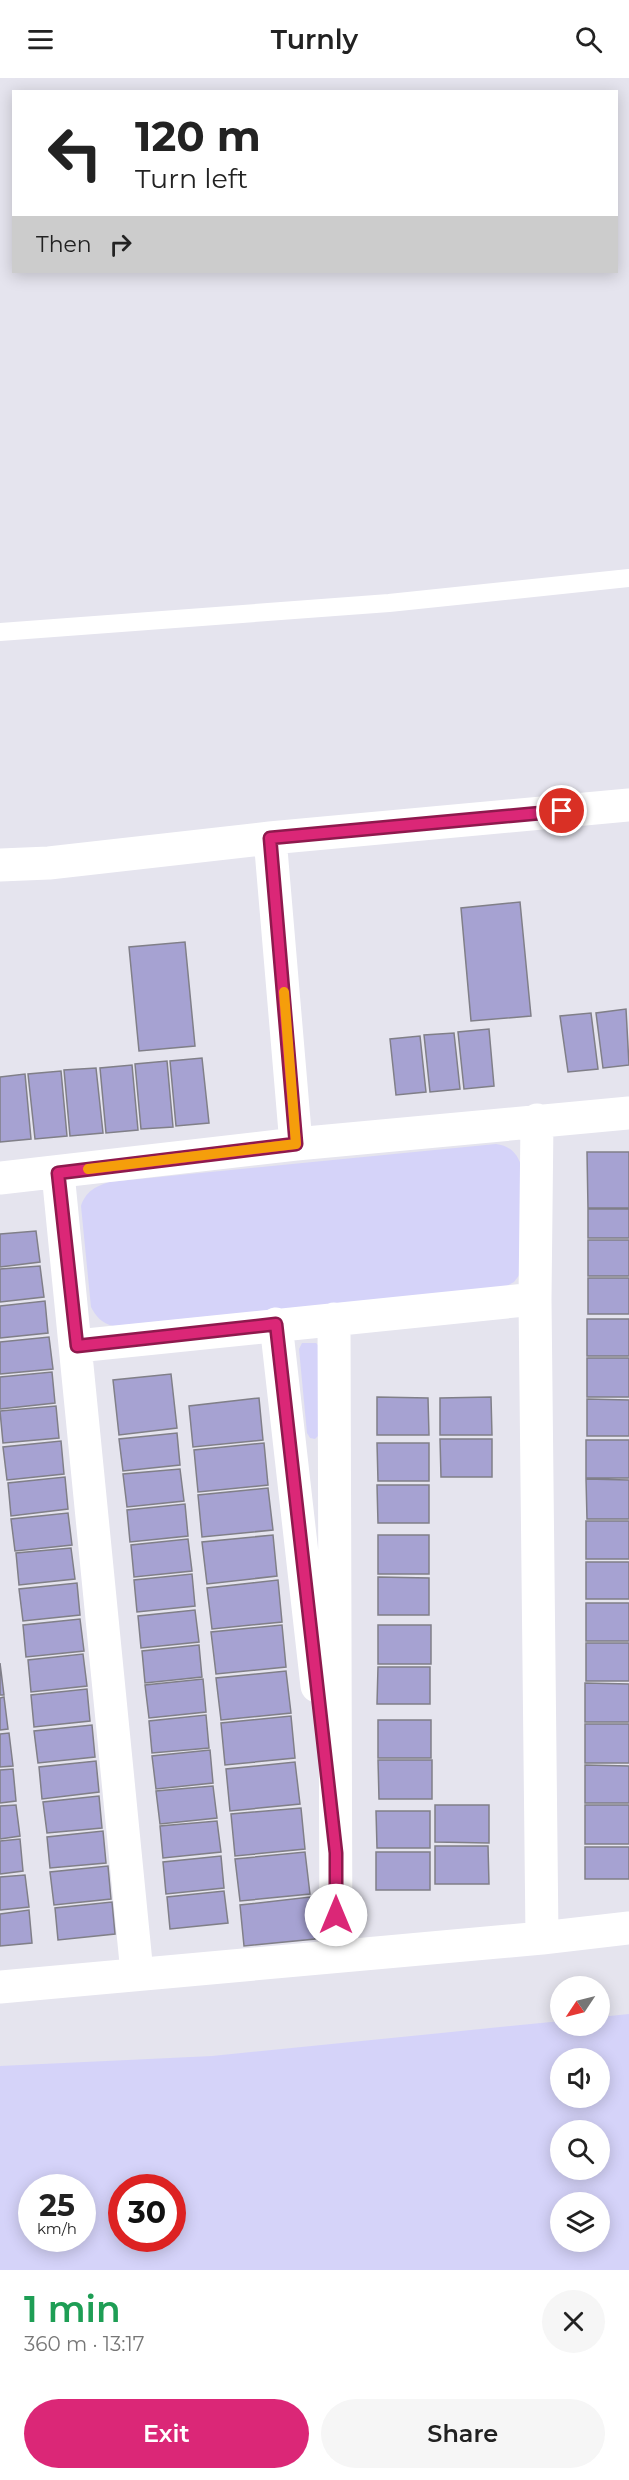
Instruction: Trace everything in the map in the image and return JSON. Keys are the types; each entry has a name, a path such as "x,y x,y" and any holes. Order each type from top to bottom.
{"street":[{"path":"0,865 629,805"},
{"path":"270,838 296,1144"},
{"path":"0,1179 296,1144 629,1113"},
{"path":"537,1120 535,1299 542,1938"},
{"path":"58,1173 77,1346 137,1973"},
{"path":"77,1346 535,1299"},
{"path":"334,1319 336,1955"},
{"path":"276,1324 336,1853"},
{"path":"0,1987 542,1938 629,1928"}],"lane":[{"path":"0,632 389,603 629,578"}],"shaded area":[{"path":"496,1144 513,1152 522,1168 520,1274 514,1282 505,1287 113,1326 100,1319 91,1307 81,1206 88,1193 104,1184"},
{"path":"302,1343 316,1343 319,1346 319,1435 315,1439 310,1438 307,1433 299,1349"},
{"path":"629,2014 629,2270 0,2270 0,2066 212,2056 550,2022 550,2036 610,2036 610,2016"}],"building":[{"path":"520,902 531,1016 471,1021 461,908"},
{"path":"185,942 195,1046 139,1051 129,947"},
{"path":"626,1009 629,1065 603,1068 596,1013"},
{"path":"591,1013 598,1069 568,1072 560,1016"},
{"path":"489,1029 494,1086 464,1089 458,1032"},
{"path":"454,1033 460,1089 430,1092 424,1035"},
{"path":"420,1036 426,1092 396,1095 390,1039"},
{"path":"202,1058 209,1123 176,1126 170,1061"},
{"path":"167,1061 173,1127 141,1129 135,1064"},
{"path":"132,1065 138,1130 106,1133 100,1068"},
{"path":"96,1068 103,1133 70,1136 64,1070"},
{"path":"61,1071 67,1136 35,1139 28,1074"},
{"path":"25,1074 31,1139 0,1142 0,1077"},
{"path":"587,1152 629,1152 629,1208 588,1208"},
{"path":"588,1209 629,1209 629,1238 588,1238"},
{"path":"36,1231 40,1262 0,1267 0,1234"},
{"path":"588,1240 629,1240 629,1276 588,1276"},
{"path":"40,1266 44,1297 0,1302 0,1269"},
{"path":"588,1278 629,1278 629,1314 588,1314"},
{"path":"45,1301 48,1333 0,1338 0,1306"},
{"path":"587,1319 629,1319 629,1356 587,1356"},
{"path":"49,1337 53,1369 0,1374 0,1342"},
{"path":"587,1358 629,1358 629,1397 587,1397"},
{"path":"52,1372 55,1403 0,1409 0,1377"},
{"path":"171,1374 177,1428 119,1435 113,1380"},
{"path":"377,1397 428,1398 429,1435 377,1435"},
{"path":"491,1397 492,1435 440,1435 440,1398"},
{"path":"259,1398 263,1440 193,1447 189,1406"},
{"path":"587,1399 629,1400 629,1436 587,1436"},
{"path":"56,1406 59,1438 3,1443 0,1411"},
{"path":"177,1433 180,1465 123,1471 119,1439"},
{"path":"440,1439 492,1439 492,1477 441,1477"},
{"path":"586,1440 629,1440 629,1478 586,1478"},
{"path":"61,1441 64,1474 7,1480 3,1447"},
{"path":"264,1443 268,1485 198,1492 194,1450"},
{"path":"377,1443 429,1443 429,1481 378,1481"},
{"path":"180,1469 184,1501 127,1507 123,1474"},
{"path":"65,1477 68,1509 11,1516 8,1483"},
{"path":"586,1479 629,1480 629,1519 587,1519"},
{"path":"377,1485 429,1485 429,1523 378,1523"},
{"path":"268,1488 273,1530 202,1537 198,1495"},
{"path":"185,1504 188,1536 130,1542 127,1510"},
{"path":"68,1513 72,1545 15,1551 11,1519"},
{"path":"586,1521 629,1521 629,1559 586,1559"},
{"path":"273,1535 277,1576 207,1584 202,1542"},
{"path":"378,1535 429,1535 429,1574 378,1574"},
{"path":"188,1539 192,1571 134,1577 131,1545"},
{"path":"71,1548 75,1579 19,1585 16,1553"},
{"path":"586,1562 629,1562 629,1599 586,1599"},
{"path":"192,1574 195,1606 137,1612 134,1580"},
{"path":"378,1577 429,1578 429,1615 378,1615"},
{"path":"278,1580 282,1622 212,1629 207,1588"},
{"path":"77,1583 80,1615 23,1621 19,1589"},
{"path":"586,1603 629,1603 629,1641 586,1641"},
{"path":"195,1610 199,1642 141,1648 138,1616"},
{"path":"80,1619 84,1651 26,1657 23,1625"},
{"path":"282,1625 286,1667 216,1674 211,1632"},
{"path":"378,1625 431,1625 431,1664 378,1664"},
{"path":"586,1643 629,1643 629,1681 586,1681"},
{"path":"199,1645 202,1677 145,1683 142,1651"},
{"path":"83,1654 87,1686 31,1692 28,1660"},
{"path":"0,1663 4,1695 0,1695"},
{"path":"378,1667 430,1667 430,1704 377,1704"},
{"path":"286,1671 291,1713 221,1720 216,1678"},
{"path":"203,1679 206,1712 149,1718 145,1685"},
{"path":"585,1683 629,1684 629,1722 585,1722"},
{"path":"87,1689 90,1721 34,1727 31,1695"},
{"path":"4,1697 8,1729 0,1730 0,1698"},
{"path":"206,1715 209,1748 152,1753 149,1721"},
{"path":"291,1716 295,1758 225,1765 221,1723"},
{"path":"378,1720 431,1720 431,1758 378,1758"},
{"path":"585,1724 629,1724 629,1763 585,1763"},
{"path":"92,1725 95,1757 38,1763 34,1731"},
{"path":"9,1733 13,1766 0,1767 0,1734"},
{"path":"210,1750 213,1783 156,1789 152,1756"},
{"path":"378,1760 432,1760 432,1799 379,1799"},
{"path":"96,1761 99,1792 42,1799 39,1767"},
{"path":"295,1762 300,1804 230,1811 226,1769"},
{"path":"585,1765 629,1766 629,1803 585,1803"},
{"path":"13,1769 16,1801 0,1803 0,1770"},
{"path":"213,1786 217,1818 160,1824 156,1791"},
{"path":"99,1796 102,1828 47,1833 43,1802"},
{"path":"16,1805 20,1836 0,1839 0,1806"},
{"path":"435,1805 489,1805 489,1843 435,1842"},
{"path":"585,1805 629,1805 629,1844 585,1844"},
{"path":"301,1808 305,1849 235,1856 231,1814"},
{"path":"376,1811 430,1811 430,1848 377,1848"},
{"path":"217,1821 221,1852 163,1858 160,1826"},
{"path":"103,1831 106,1863 50,1868 47,1837"},
{"path":"20,1839 23,1871 0,1874 0,1841"},
{"path":"435,1846 488,1846 489,1884 435,1884"},
{"path":"585,1847 629,1847 629,1879 585,1879"},
{"path":"305,1852 310,1894 240,1901 235,1859"},
{"path":"376,1852 430,1852 430,1890 376,1890"},
{"path":"221,1856 224,1888 166,1894 163,1862"},
{"path":"108,1866 111,1899 54,1905 50,1872"},
{"path":"25,1875 29,1907 0,1910 0,1877"},
{"path":"224,1891 228,1923 170,1929 167,1897"},
{"path":"310,1897 315,1939 244,1946 240,1905"},
{"path":"112,1902 115,1934 58,1940 55,1908"},
{"path":"29,1910 32,1943 0,1946 0,1914"}],"slow traffic":[{"path":"88,1169 296,1144 284,992"}],"route":[{"path":"336,1915 336,1853 276,1324 77,1346 58,1173 296,1144 270,838 562,811"}]}
